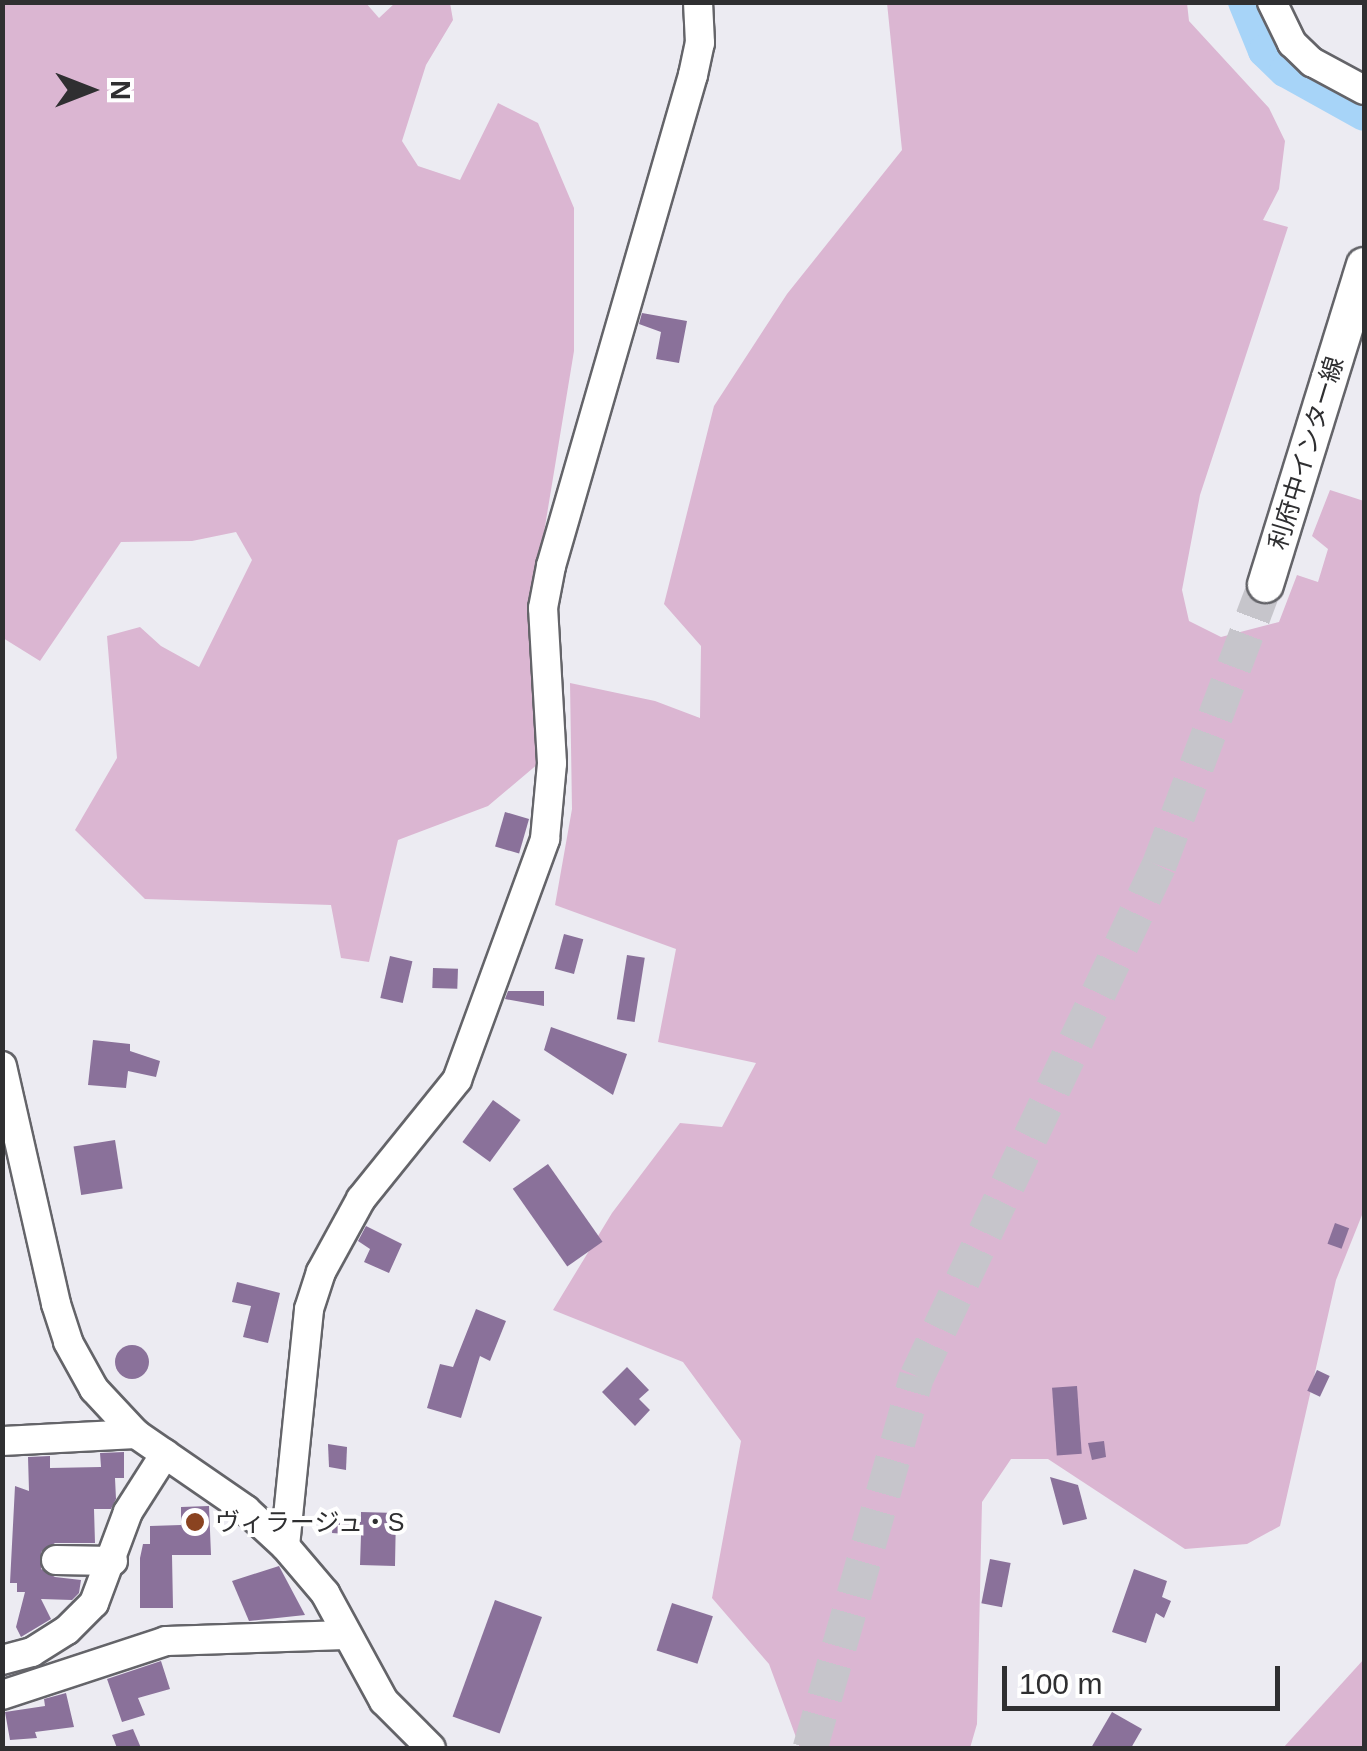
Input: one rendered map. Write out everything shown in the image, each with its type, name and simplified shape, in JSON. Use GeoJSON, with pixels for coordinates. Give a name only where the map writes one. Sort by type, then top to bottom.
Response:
{"type":"FeatureCollection","features":[{"type":"Feature","properties":{"kind":"main road","name":"利府中インター線"},"geometry":{"type":"LineString","coordinates":[[1265,584],[1364,265]]}},
{"type":"Feature","properties":{"kind":"street"},"geometry":{"type":"LineString","coordinates":[[285,1546],[310,1309],[321,1272],[361,1199],[457,1080],[545,839],[552,762],[544,642],[548,580],[693,76],[700,43],[698,2]]}},
{"type":"Feature","properties":{"kind":"street"},"geometry":{"type":"LineString","coordinates":[[1272,2],[1292,44],[1312,62],[1364,90]]}},
{"type":"Feature","properties":{"kind":"street"},"geometry":{"type":"LineString","coordinates":[[2,1066],[11,1134],[56,1304],[68,1342],[94,1389],[136,1434],[246,1510],[285,1546],[325,1593],[384,1701],[431,1748]]}},
{"type":"Feature","properties":{"kind":"street"},"geometry":{"type":"LineString","coordinates":[[2,1441],[136,1434]]}},
{"type":"Feature","properties":{"kind":"street"},"geometry":{"type":"LineString","coordinates":[[2,1660],[32,1652],[67,1630],[94,1603],[113,1561],[128,1512],[165,1454]]}},
{"type":"Feature","properties":{"kind":"street"},"geometry":{"type":"LineString","coordinates":[[56,1560],[113,1561]]}},
{"type":"Feature","properties":{"kind":"street"},"geometry":{"type":"LineString","coordinates":[[2,1695],[166,1642],[346,1635]]}},
{"type":"Feature","properties":{"kind":"shaded area"},"geometry":{"type":"Polygon","coordinates":[[[365,2],[379,18],[395,3],[450,3],[453,20],[426,65],[402,141],[418,166],[460,180],[498,103],[538,123],[574,208],[574,351],[531,611],[539,763],[488,806],[398,840],[369,962],[341,958],[331,905],[145,899],[75,830],[117,758],[107,636],[140,627],[161,646],[199,667],[252,560],[236,532],[192,541],[121,542],[40,661],[3,638],[2,3],[365,2]]]}},
{"type":"Feature","properties":{"kind":"shaded area"},"geometry":{"type":"Polygon","coordinates":[[[887,3],[1187,3],[1189,21],[1269,108],[1285,141],[1279,189],[1263,220],[1288,227],[1200,495],[1182,590],[1189,621],[1221,637],[1279,622],[1297,575],[1318,582],[1328,549],[1312,536],[1330,490],[1364,501],[1364,1210],[1336,1280],[1280,1526],[1247,1544],[1185,1549],[1048,1459],[1011,1459],[982,1502],[977,1724],[970,1748],[800,1748],[769,1664],[712,1598],[741,1441],[683,1362],[553,1310],[612,1213],[680,1123],[722,1127],[756,1063],[658,1042],[676,949],[555,905],[572,809],[570,683],[655,701],[700,718],[701,646],[664,604],[714,406],[787,294],[902,150],[887,3]]]}},
{"type":"Feature","properties":{"kind":"shaded area"},"geometry":{"type":"Polygon","coordinates":[[[1364,1659],[1364,1748],[1283,1748],[1364,1659]]]}},
{"type":"Feature","properties":{"kind":"building"},"geometry":{"type":"Polygon","coordinates":[[[642,313],[687,321],[679,363],[656,359],[661,332],[639,324],[642,313]]]}},
{"type":"Feature","properties":{"kind":"building"},"geometry":{"type":"Polygon","coordinates":[[[505,812],[529,819],[519,853],[495,847],[505,812]]]}},
{"type":"Feature","properties":{"kind":"building"},"geometry":{"type":"Polygon","coordinates":[[[564,934],[583,939],[574,974],[555,969],[564,934]]]}},
{"type":"Feature","properties":{"kind":"building"},"geometry":{"type":"Polygon","coordinates":[[[627,955],[645,958],[635,1022],[617,1019],[627,955]]]}},
{"type":"Feature","properties":{"kind":"building"},"geometry":{"type":"Polygon","coordinates":[[[390,956],[412,961],[403,1003],[380,998],[390,956]]]}},
{"type":"Feature","properties":{"kind":"building"},"geometry":{"type":"Polygon","coordinates":[[[433,968],[458,969],[457,989],[432,988],[433,968]]]}},
{"type":"Feature","properties":{"kind":"building"},"geometry":{"type":"Polygon","coordinates":[[[508,991],[544,991],[544,1006],[505,999],[508,991]]]}},
{"type":"Feature","properties":{"kind":"building"},"geometry":{"type":"Polygon","coordinates":[[[551,1027],[627,1054],[613,1095],[544,1050],[551,1027]]]}},
{"type":"Feature","properties":{"kind":"building"},"geometry":{"type":"Polygon","coordinates":[[[93,1040],[130,1044],[130,1051],[160,1061],[156,1077],[128,1071],[126,1088],[88,1085],[93,1040]]]}},
{"type":"Feature","properties":{"kind":"building"},"geometry":{"type":"Polygon","coordinates":[[[493,1100],[521,1120],[490,1162],[462,1142],[493,1100]]]}},
{"type":"Feature","properties":{"kind":"building"},"geometry":{"type":"Polygon","coordinates":[[[115,1140],[123,1188],[81,1195],[74,1147],[115,1140]]]}},
{"type":"Feature","properties":{"kind":"building"},"geometry":{"type":"Polygon","coordinates":[[[548,1164],[602,1242],[567,1266],[513,1189],[548,1164]]]}},
{"type":"Feature","properties":{"kind":"building"},"geometry":{"type":"Polygon","coordinates":[[[1335,1223],[1349,1228],[1342,1249],[1327,1244],[1335,1223]]]}},
{"type":"Feature","properties":{"kind":"building"},"geometry":{"type":"Polygon","coordinates":[[[366,1226],[402,1244],[389,1273],[364,1262],[370,1249],[358,1241],[366,1226]]]}},
{"type":"Feature","properties":{"kind":"building"},"geometry":{"type":"Polygon","coordinates":[[[237,1282],[280,1293],[268,1343],[243,1337],[251,1306],[232,1302],[237,1282]]]}},
{"type":"Feature","properties":{"kind":"building"},"geometry":{"type":"Polygon","coordinates":[[[476,1309],[506,1321],[490,1361],[480,1356],[461,1418],[427,1408],[440,1364],[453,1367],[476,1309]]]}},
{"type":"Feature","properties":{"kind":"building"},"geometry":{"type":"Polygon","coordinates":[[[132,1345],[144,1350],[149,1362],[144,1374],[132,1379],[120,1374],[115,1362],[120,1350],[132,1345]]]}},
{"type":"Feature","properties":{"kind":"building"},"geometry":{"type":"Polygon","coordinates":[[[627,1367],[649,1390],[639,1399],[650,1410],[635,1426],[602,1392],[627,1367]]]}},
{"type":"Feature","properties":{"kind":"building"},"geometry":{"type":"Polygon","coordinates":[[[1317,1370],[1330,1376],[1320,1397],[1307,1391],[1317,1370]]]}},
{"type":"Feature","properties":{"kind":"building"},"geometry":{"type":"Polygon","coordinates":[[[1077,1386],[1082,1454],[1057,1456],[1052,1388],[1077,1386]]]}},
{"type":"Feature","properties":{"kind":"building"},"geometry":{"type":"Polygon","coordinates":[[[1104,1441],[1106,1457],[1092,1460],[1088,1443],[1104,1441]]]}},
{"type":"Feature","properties":{"kind":"building"},"geometry":{"type":"Polygon","coordinates":[[[328,1444],[347,1447],[346,1470],[329,1467],[328,1444]]]}},
{"type":"Feature","properties":{"kind":"building"},"geometry":{"type":"Polygon","coordinates":[[[124,1452],[124,1478],[115,1478],[116,1499],[111,1509],[94,1509],[95,1543],[55,1543],[41,1552],[41,1569],[55,1577],[81,1580],[79,1593],[72,1600],[41,1599],[51,1619],[21,1637],[16,1627],[25,1592],[17,1592],[17,1583],[10,1583],[15,1486],[29,1491],[28,1457],[50,1456],[50,1468],[101,1467],[100,1453],[124,1452]]]}},
{"type":"Feature","properties":{"kind":"building"},"geometry":{"type":"Polygon","coordinates":[[[1050,1477],[1078,1485],[1087,1519],[1063,1525],[1050,1477]]]}},
{"type":"Feature","properties":{"kind":"building"},"geometry":{"type":"Polygon","coordinates":[[[209,1506],[211,1555],[172,1555],[173,1608],[140,1608],[140,1558],[143,1544],[150,1544],[150,1526],[181,1525],[181,1507],[209,1506]]]}},
{"type":"Feature","properties":{"kind":"building"},"geometry":{"type":"Polygon","coordinates":[[[361,1512],[396,1513],[395,1566],[360,1565],[361,1535],[332,1533],[333,1519],[361,1522],[361,1512]]]}},
{"type":"Feature","properties":{"kind":"building"},"geometry":{"type":"Polygon","coordinates":[[[990,1559],[1011,1563],[1002,1607],[981,1603],[990,1559]]]}},
{"type":"Feature","properties":{"kind":"building"},"geometry":{"type":"Polygon","coordinates":[[[279,1566],[305,1615],[249,1621],[232,1581],[279,1566]]]}},
{"type":"Feature","properties":{"kind":"building"},"geometry":{"type":"Polygon","coordinates":[[[1134,1569],[1167,1581],[1162,1597],[1171,1601],[1164,1618],[1156,1613],[1146,1643],[1112,1632],[1134,1569]]]}},
{"type":"Feature","properties":{"kind":"building"},"geometry":{"type":"Polygon","coordinates":[[[495,1600],[542,1617],[500,1734],[453,1717],[495,1600]]]}},
{"type":"Feature","properties":{"kind":"building"},"geometry":{"type":"Polygon","coordinates":[[[672,1603],[713,1616],[697,1664],[657,1651],[672,1603]]]}},
{"type":"Feature","properties":{"kind":"building"},"geometry":{"type":"Polygon","coordinates":[[[161,1661],[170,1689],[138,1698],[145,1715],[122,1722],[107,1679],[161,1661]]]}},
{"type":"Feature","properties":{"kind":"building"},"geometry":{"type":"Polygon","coordinates":[[[66,1693],[74,1727],[35,1732],[37,1738],[10,1740],[5,1712],[45,1706],[44,1699],[66,1693]]]}},
{"type":"Feature","properties":{"kind":"building"},"geometry":{"type":"Polygon","coordinates":[[[1112,1712],[1142,1729],[1131,1748],[1091,1748],[1112,1712]]]}},
{"type":"Feature","properties":{"kind":"building"},"geometry":{"type":"Polygon","coordinates":[[[133,1729],[141,1748],[117,1748],[112,1735],[133,1729]]]}},
{"type":"Feature","properties":{"kind":"waterway"},"geometry":{"type":"LineString","coordinates":[[1244,2],[1264,51],[1285,71],[1364,115]]}},
{"type":"Feature","properties":{"kind":"tunnel"},"geometry":{"type":"LineString","coordinates":[[810,1748],[917,1376],[1159,865],[1265,584]]}},
{"type":"Feature","properties":{"kind":"place","name":"ヴィラージュ・S"},"geometry":{"type":"Point","coordinates":[195,1522]}}]}
